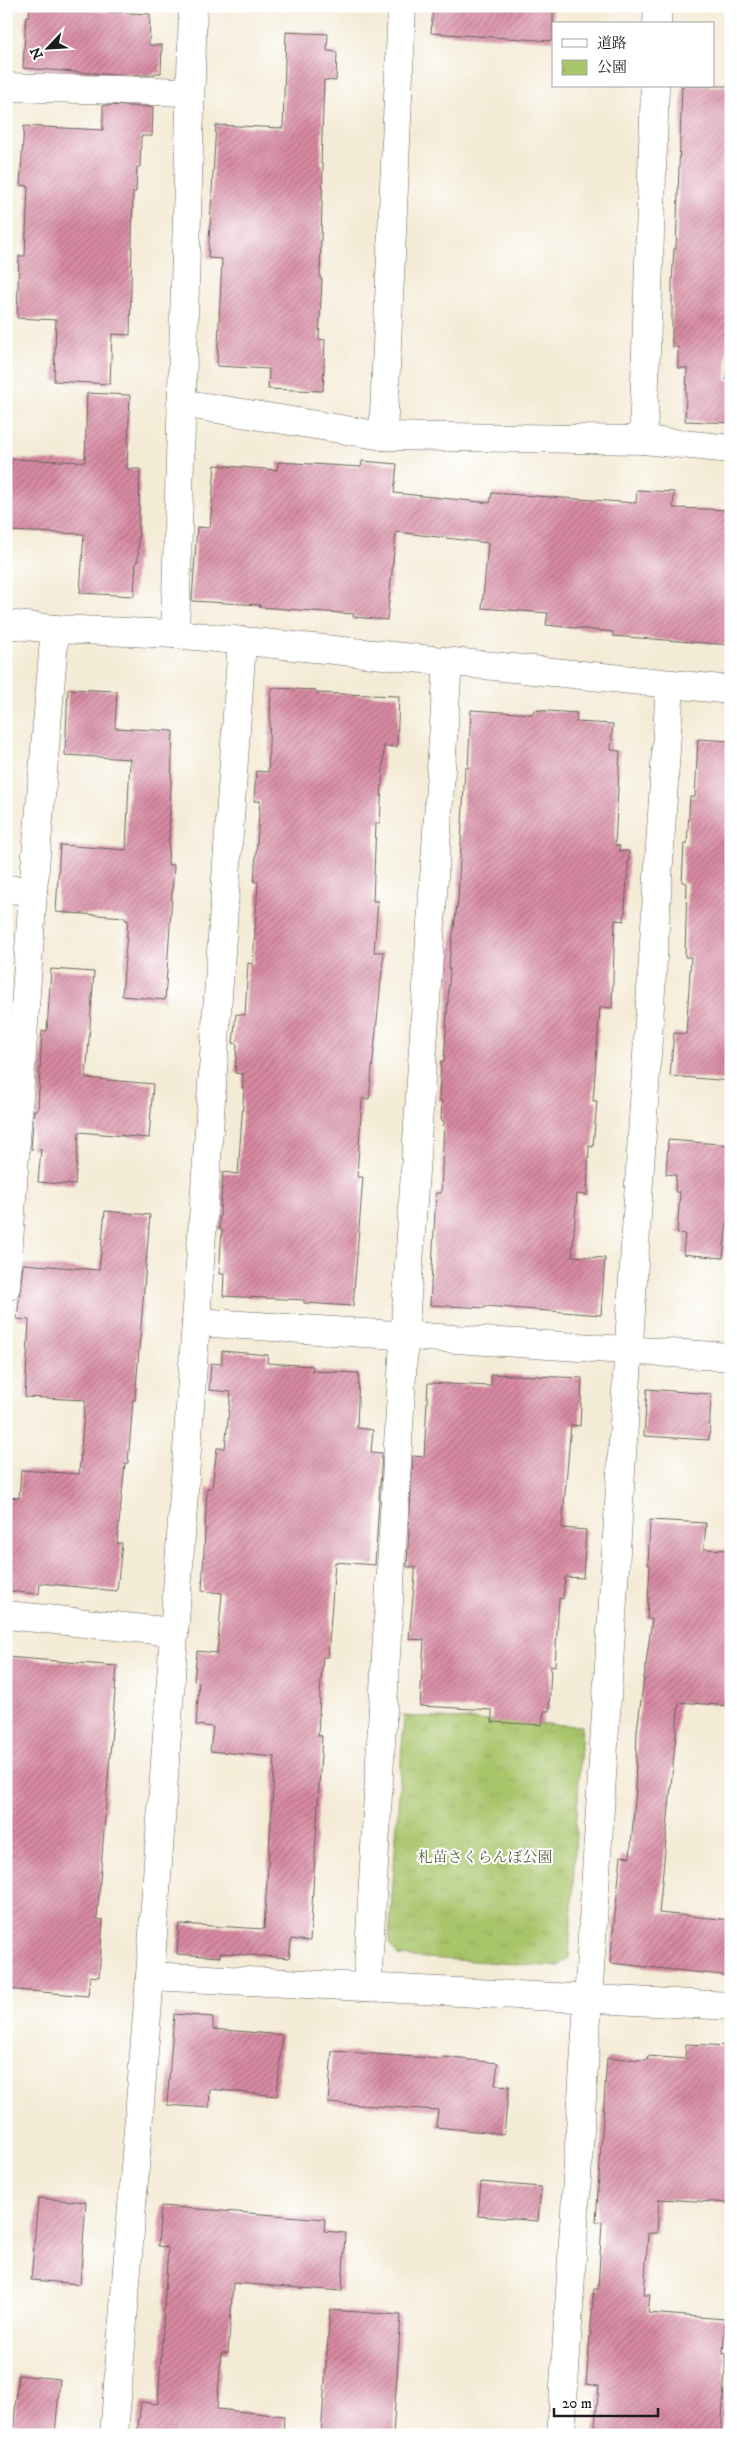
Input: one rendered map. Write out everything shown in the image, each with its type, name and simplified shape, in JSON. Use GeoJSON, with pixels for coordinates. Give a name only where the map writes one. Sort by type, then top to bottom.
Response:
{"type":"FeatureCollection","features":[{"type":"Feature","properties":{"kind":"street"},"geometry":{"type":"LineString","coordinates":[[175,634],[193,6]]}},
{"type":"Feature","properties":{"kind":"street"},"geometry":{"type":"LineString","coordinates":[[383,436],[402,6]]}},
{"type":"Feature","properties":{"kind":"street"},"geometry":{"type":"LineString","coordinates":[[657,22],[658,6]]}},
{"type":"Feature","properties":{"kind":"street"},"geometry":{"type":"LineString","coordinates":[[6,87],[190,92]]}},
{"type":"Feature","properties":{"kind":"street"},"geometry":{"type":"LineString","coordinates":[[644,440],[655,88]]}},
{"type":"Feature","properties":{"kind":"street"},"geometry":{"type":"LineString","coordinates":[[181,403],[383,436],[644,440],[731,449]]}},
{"type":"Feature","properties":{"kind":"street"},"geometry":{"type":"LineString","coordinates":[[6,624],[55,629],[175,634],[731,690]]}},
{"type":"Feature","properties":{"kind":"street"},"geometry":{"type":"LineString","coordinates":[[6,1287],[11,1133],[55,629]]}},
{"type":"Feature","properties":{"kind":"street"},"geometry":{"type":"LineString","coordinates":[[114,2435],[150,1976],[242,641]]}},
{"type":"Feature","properties":{"kind":"street"},"geometry":{"type":"LineString","coordinates":[[367,1988],[405,1336],[448,662]]}},
{"type":"Feature","properties":{"kind":"street"},"geometry":{"type":"LineString","coordinates":[[561,2435],[670,685]]}},
{"type":"Feature","properties":{"kind":"street"},"geometry":{"type":"LineString","coordinates":[[6,888],[33,891]]}},
{"type":"Feature","properties":{"kind":"street"},"geometry":{"type":"LineString","coordinates":[[196,1322],[731,1358]]}},
{"type":"Feature","properties":{"kind":"street"},"geometry":{"type":"LineString","coordinates":[[6,1615],[174,1632]]}},
{"type":"Feature","properties":{"kind":"street"},"geometry":{"type":"LineString","coordinates":[[150,1976],[731,2006]]}},
{"type":"Feature","properties":{"kind":"green space","name":"札苗さくらんぼ公園"},"geometry":{"type":"Polygon","coordinates":[[[404,1716],[582,1726],[569,1957],[559,1967],[398,1956],[389,1943],[404,1716]]]}},
{"type":"Feature","properties":{"kind":"building"},"geometry":{"type":"Polygon","coordinates":[[[30,6],[91,6],[91,11],[150,14],[149,45],[162,45],[161,73],[154,73],[154,75],[104,74],[23,68],[26,16],[29,16],[30,6]]]}},
{"type":"Feature","properties":{"kind":"building"},"geometry":{"type":"Polygon","coordinates":[[[433,6],[553,6],[552,41],[431,33],[433,6]]]}},
{"type":"Feature","properties":{"kind":"building"},"geometry":{"type":"Polygon","coordinates":[[[286,32],[328,34],[327,51],[337,52],[336,81],[324,80],[321,164],[323,164],[320,279],[322,279],[319,339],[325,340],[323,391],[268,389],[269,369],[217,366],[222,259],[208,258],[216,125],[283,128],[286,32]]]}},
{"type":"Feature","properties":{"kind":"building"},"geometry":{"type":"Polygon","coordinates":[[[731,86],[731,235],[726,380],[731,380],[731,423],[685,421],[687,368],[678,368],[678,347],[672,347],[672,283],[674,249],[676,249],[682,88],[731,86]]]}},
{"type":"Feature","properties":{"kind":"building"},"geometry":{"type":"Polygon","coordinates":[[[103,105],[153,107],[152,136],[141,136],[140,167],[137,167],[136,192],[133,192],[130,335],[112,334],[110,384],[54,381],[56,320],[17,318],[19,256],[25,256],[28,186],[20,185],[24,126],[103,130],[103,105]]]}},
{"type":"Feature","properties":{"kind":"building"},"geometry":{"type":"Polygon","coordinates":[[[87,393],[130,395],[127,469],[140,469],[138,561],[136,561],[134,596],[80,593],[84,534],[8,531],[11,459],[85,462],[87,393]]]}},
{"type":"Feature","properties":{"kind":"building"},"geometry":{"type":"Polygon","coordinates":[[[362,461],[397,464],[394,493],[490,503],[492,493],[636,503],[637,490],[674,492],[673,508],[731,510],[731,645],[613,636],[613,632],[546,625],[548,613],[482,608],[488,543],[396,532],[387,620],[353,617],[354,614],[192,601],[197,527],[210,528],[215,465],[277,470],[278,462],[361,467],[362,461]]]}},
{"type":"Feature","properties":{"kind":"building"},"geometry":{"type":"Polygon","coordinates":[[[271,688],[316,690],[316,693],[399,696],[397,747],[384,746],[380,823],[376,823],[373,901],[378,901],[374,952],[384,952],[369,1099],[362,1099],[357,1177],[363,1177],[353,1306],[304,1303],[304,1300],[223,1296],[224,1274],[219,1274],[222,1229],[219,1229],[223,1172],[238,1174],[244,1088],[242,1088],[243,1074],[235,1073],[237,1044],[233,1043],[236,1014],[245,1015],[248,963],[253,964],[258,882],[254,882],[260,801],[254,801],[256,771],[268,772],[271,688]]]}},
{"type":"Feature","properties":{"kind":"building"},"geometry":{"type":"Polygon","coordinates":[[[68,689],[117,691],[115,728],[173,731],[168,865],[174,865],[165,1000],[122,996],[128,920],[125,920],[125,917],[56,912],[60,845],[126,850],[130,759],[65,755],[68,689]]]}},
{"type":"Feature","properties":{"kind":"building"},"geometry":{"type":"Polygon","coordinates":[[[471,710],[533,714],[534,710],[577,713],[576,722],[613,724],[611,750],[620,751],[615,845],[620,846],[619,851],[629,851],[624,921],[615,920],[612,1008],[600,1007],[593,1101],[597,1101],[593,1147],[589,1146],[587,1195],[577,1194],[572,1256],[605,1258],[601,1315],[485,1306],[485,1308],[430,1305],[436,1193],[441,1193],[444,1121],[441,1120],[442,1101],[439,1101],[441,1061],[444,1061],[450,969],[448,969],[458,899],[465,768],[468,768],[471,710]]]}},
{"type":"Feature","properties":{"kind":"building"},"geometry":{"type":"Polygon","coordinates":[[[698,739],[731,741],[731,1081],[670,1076],[674,1033],[686,1034],[691,957],[685,957],[687,883],[682,882],[684,844],[687,844],[690,797],[695,797],[698,739]]]}},
{"type":"Feature","properties":{"kind":"building"},"geometry":{"type":"Polygon","coordinates":[[[51,969],[94,972],[86,1078],[153,1084],[149,1138],[79,1132],[75,1185],[38,1182],[41,1150],[31,1149],[34,1110],[38,1110],[42,1031],[47,1031],[51,969]]]}},
{"type":"Feature","properties":{"kind":"building"},"geometry":{"type":"Polygon","coordinates":[[[668,1140],[731,1145],[730,1196],[723,1258],[683,1254],[685,1234],[677,1233],[680,1192],[675,1192],[676,1175],[666,1174],[668,1140]]]}},
{"type":"Feature","properties":{"kind":"building"},"geometry":{"type":"Polygon","coordinates":[[[105,1211],[150,1215],[135,1400],[133,1400],[128,1463],[125,1463],[117,1543],[122,1543],[117,1591],[40,1583],[39,1594],[6,1591],[6,1517],[9,1497],[19,1498],[21,1470],[79,1474],[85,1400],[25,1397],[29,1320],[17,1319],[23,1264],[99,1270],[105,1211]]]}},
{"type":"Feature","properties":{"kind":"building"},"geometry":{"type":"Polygon","coordinates":[[[222,1351],[268,1355],[267,1363],[313,1366],[312,1371],[359,1373],[357,1428],[373,1430],[371,1452],[382,1453],[375,1565],[335,1562],[328,1657],[323,1657],[320,1695],[318,1736],[322,1736],[310,1941],[291,1939],[289,1958],[220,1953],[220,1957],[177,1954],[179,1924],[264,1929],[275,1757],[210,1751],[213,1727],[196,1725],[199,1682],[194,1681],[197,1651],[217,1653],[222,1593],[202,1591],[207,1488],[212,1488],[217,1448],[225,1448],[231,1392],[209,1390],[211,1363],[222,1364],[222,1351]]]}},
{"type":"Feature","properties":{"kind":"building"},"geometry":{"type":"Polygon","coordinates":[[[491,1374],[582,1378],[580,1426],[571,1425],[562,1528],[586,1530],[583,1578],[565,1577],[563,1599],[559,1598],[555,1666],[551,1665],[549,1711],[544,1711],[542,1725],[492,1722],[492,1710],[420,1706],[424,1640],[409,1639],[415,1575],[415,1567],[407,1567],[413,1456],[424,1457],[428,1383],[491,1386],[491,1374]]]}},
{"type":"Feature","properties":{"kind":"building"},"geometry":{"type":"Polygon","coordinates":[[[647,1389],[711,1394],[709,1440],[644,1436],[647,1389]]]}},
{"type":"Feature","properties":{"kind":"building"},"geometry":{"type":"Polygon","coordinates":[[[650,1520],[706,1523],[704,1549],[731,1550],[731,1706],[679,1702],[659,1913],[731,1920],[731,1976],[610,1963],[621,1856],[630,1857],[636,1789],[637,1730],[652,1619],[647,1619],[650,1520]]]}},
{"type":"Feature","properties":{"kind":"building"},"geometry":{"type":"Polygon","coordinates":[[[6,1657],[117,1666],[97,1919],[103,1920],[99,1977],[90,1976],[88,1996],[6,1989],[6,1657]]]}},
{"type":"Feature","properties":{"kind":"building"},"geometry":{"type":"Polygon","coordinates":[[[174,2014],[213,2017],[213,2029],[282,2035],[277,2096],[210,2089],[209,2108],[167,2105],[174,2014]]]}},
{"type":"Feature","properties":{"kind":"building"},"geometry":{"type":"Polygon","coordinates":[[[686,2044],[731,2046],[731,2203],[659,2199],[657,2233],[648,2233],[644,2295],[650,2295],[648,2313],[725,2319],[723,2354],[726,2354],[721,2435],[594,2435],[599,2386],[586,2384],[594,2289],[598,2289],[602,2222],[596,2221],[607,2058],[647,2060],[648,2056],[685,2059],[686,2044]]]}},
{"type":"Feature","properties":{"kind":"building"},"geometry":{"type":"Polygon","coordinates":[[[332,2051],[443,2059],[443,2057],[498,2063],[495,2085],[509,2086],[504,2134],[436,2127],[438,2110],[328,2103],[332,2051]]]}},
{"type":"Feature","properties":{"kind":"building"},"geometry":{"type":"Polygon","coordinates":[[[481,2182],[541,2187],[538,2221],[478,2216],[481,2182]]]}},
{"type":"Feature","properties":{"kind":"building"},"geometry":{"type":"Polygon","coordinates":[[[38,2198],[86,2202],[80,2284],[31,2280],[38,2198]]]}},
{"type":"Feature","properties":{"kind":"building"},"geometry":{"type":"Polygon","coordinates":[[[161,2206],[325,2219],[324,2231],[345,2233],[342,2291],[233,2283],[228,2353],[221,2353],[217,2409],[284,2416],[283,2435],[137,2435],[141,2402],[158,2404],[168,2247],[158,2246],[161,2206]]]}},
{"type":"Feature","properties":{"kind":"building"},"geometry":{"type":"Polygon","coordinates":[[[330,2310],[401,2315],[393,2435],[321,2435],[330,2310]]]}},
{"type":"Feature","properties":{"kind":"building"},"geometry":{"type":"Polygon","coordinates":[[[18,2375],[60,2379],[55,2435],[13,2435],[18,2375]]]}}]}
